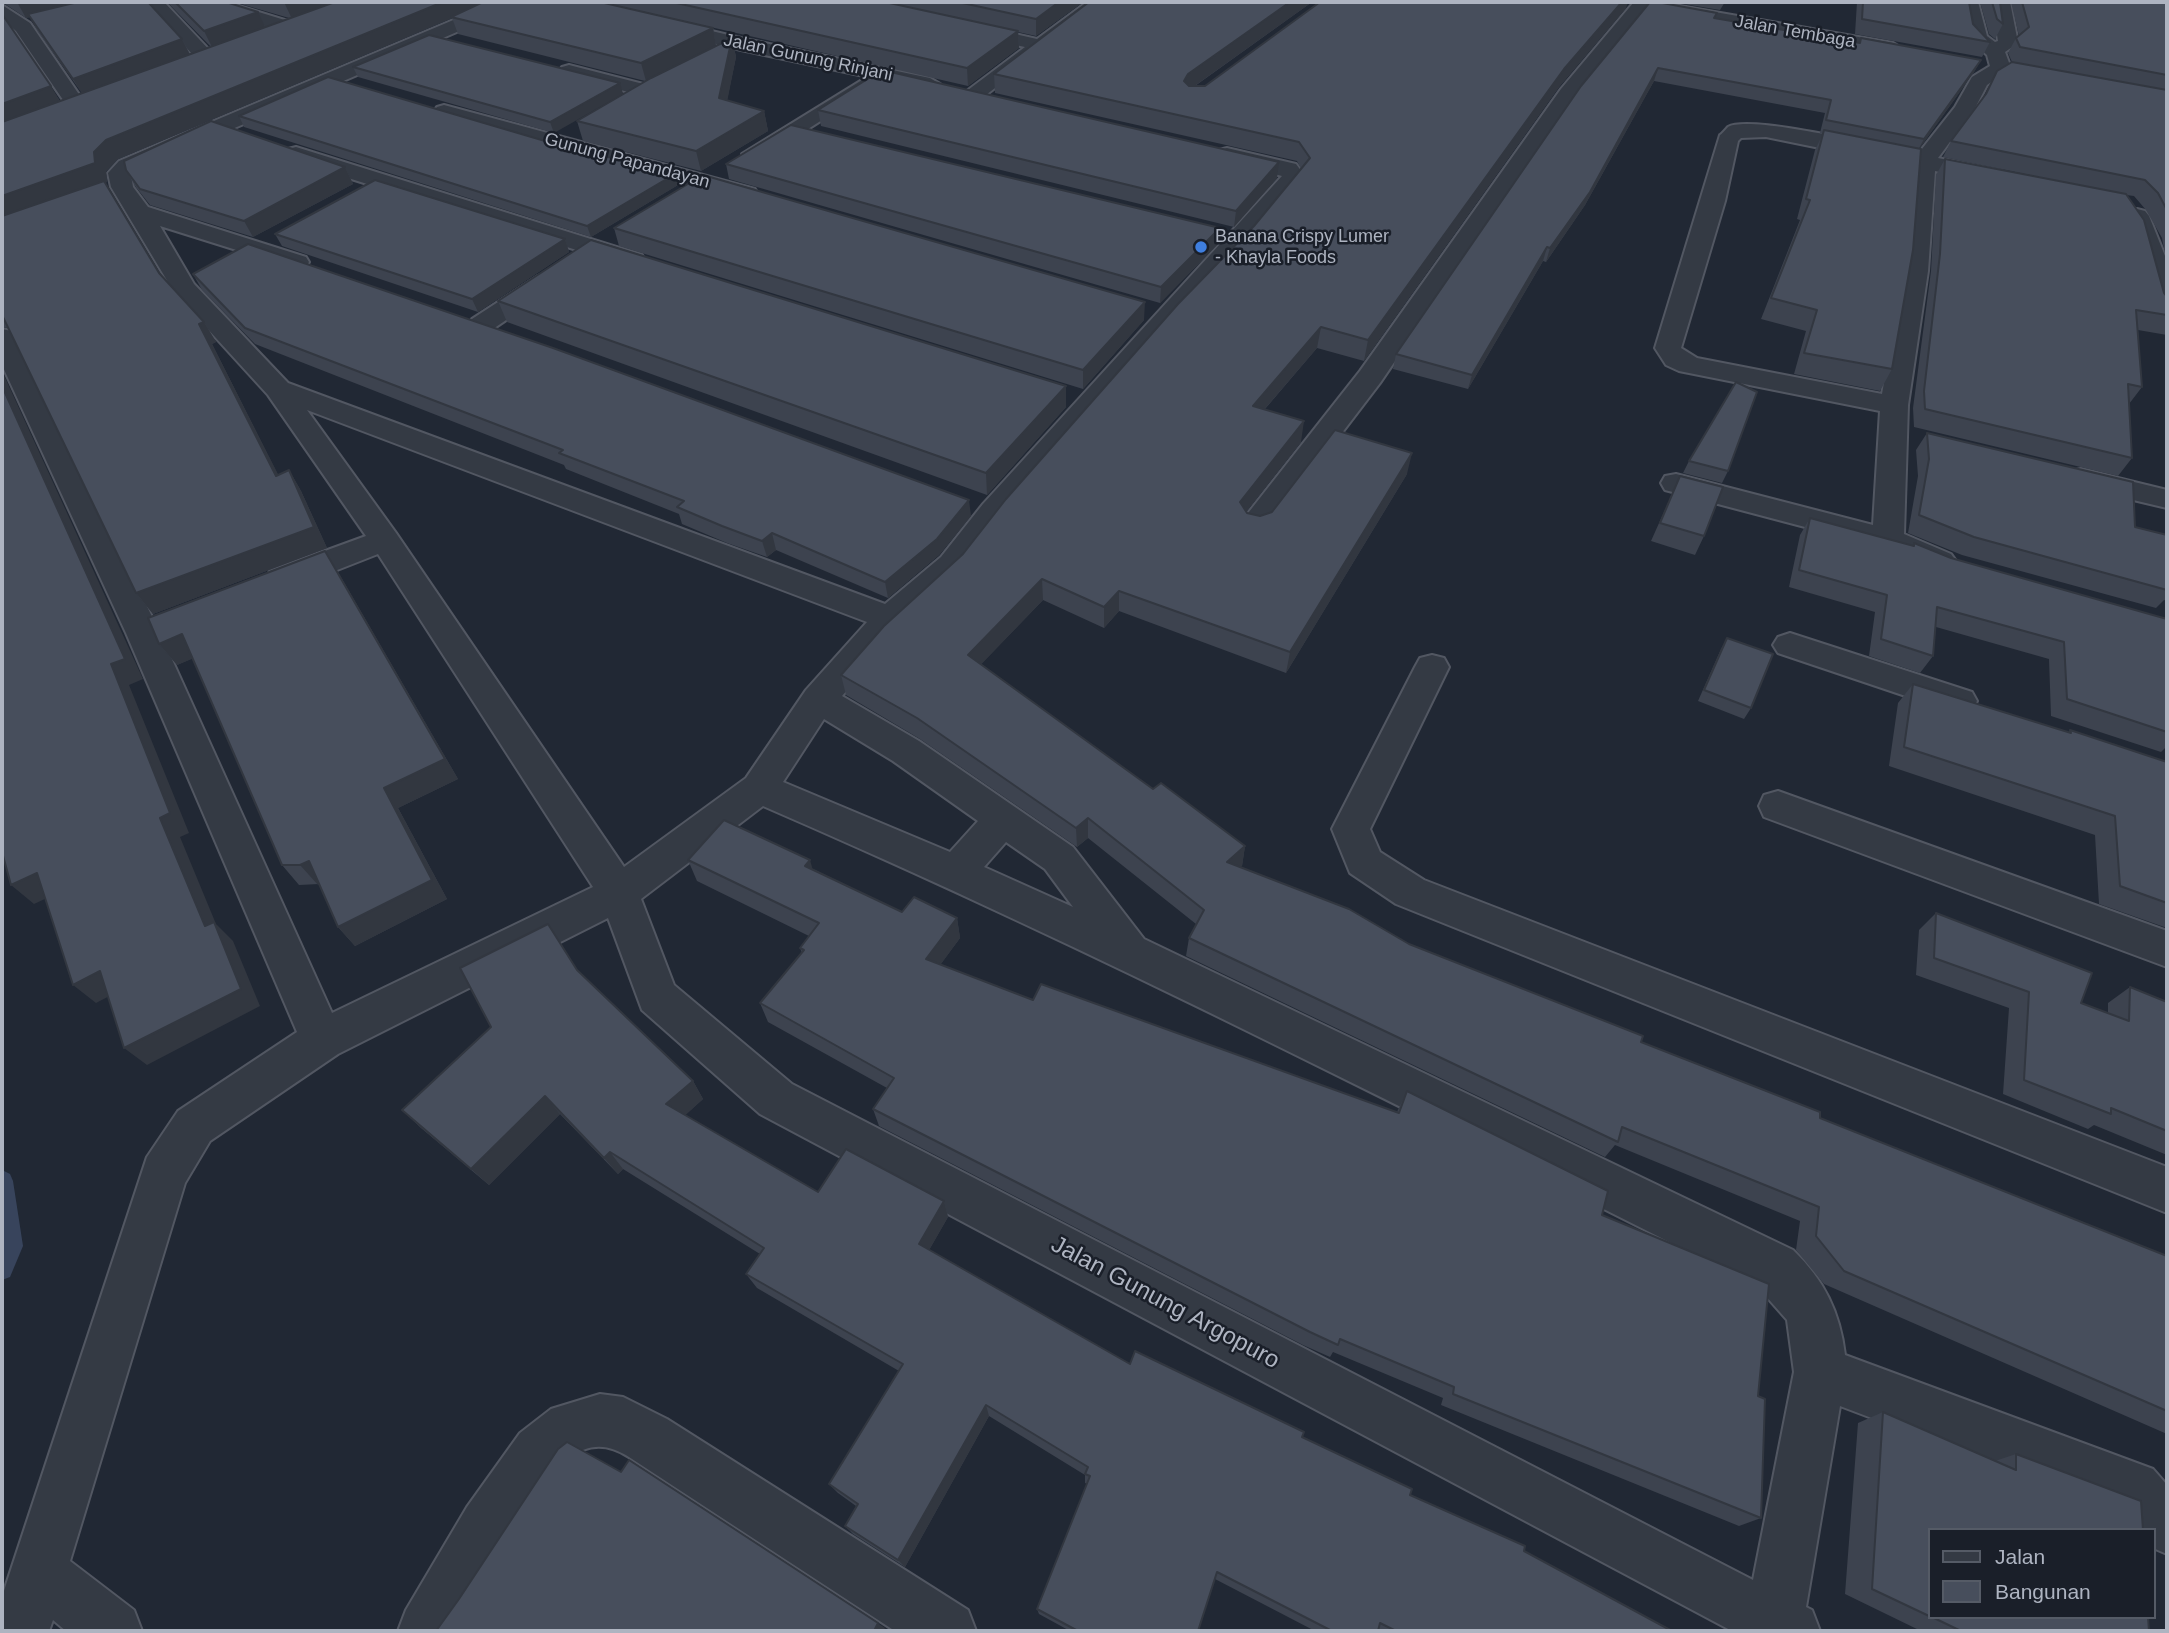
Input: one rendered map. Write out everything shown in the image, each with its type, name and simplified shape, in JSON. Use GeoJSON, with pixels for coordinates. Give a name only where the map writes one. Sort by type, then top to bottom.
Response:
{"type":"FeatureCollection","features":[{"type":"Feature","properties":{"kind":"street"},"geometry":{"type":"LineString","coordinates":[[154,2],[176,22],[209,61]]}},
{"type":"Feature","properties":{"kind":"street"},"geometry":{"type":"LineString","coordinates":[[323,271],[140,212],[110,191],[120,170],[511,2]]}},
{"type":"Feature","properties":{"kind":"street","name":"Jalan Gunung Rinjani"},"geometry":{"type":"LineString","coordinates":[[568,2],[741,44],[997,99]]}},
{"type":"Feature","properties":{"kind":"street"},"geometry":{"type":"LineString","coordinates":[[975,94],[1098,2]]}},
{"type":"Feature","properties":{"kind":"street"},"geometry":{"type":"LineString","coordinates":[[1969,2],[1978,38],[1998,61]]}},
{"type":"Feature","properties":{"kind":"street"},"geometry":{"type":"LineString","coordinates":[[1888,539],[1916,271],[1924,162],[1965,108],[1979,81],[1998,61],[2008,43],[2001,2]]}},
{"type":"Feature","properties":{"kind":"street"},"geometry":{"type":"LineString","coordinates":[[176,22],[219,3],[294,29]]}},
{"type":"Feature","properties":{"kind":"street"},"geometry":{"type":"LineString","coordinates":[[1256,524],[1370,377],[1568,93],[1636,3]]}},
{"type":"Feature","properties":{"kind":"street","name":"Jalan Tembaga"},"geometry":{"type":"LineString","coordinates":[[1636,3],[1908,52]]}},
{"type":"Feature","properties":{"kind":"street"},"geometry":{"type":"LineString","coordinates":[[2,10],[23,27],[86,106],[54,118]]}},
{"type":"Feature","properties":{"kind":"street"},"geometry":{"type":"LineString","coordinates":[[23,27],[48,20]]}},
{"type":"Feature","properties":{"kind":"street"},"geometry":{"type":"LineString","coordinates":[[258,43],[318,20]]}},
{"type":"Feature","properties":{"kind":"street"},"geometry":{"type":"LineString","coordinates":[[949,25],[1040,45]]}},
{"type":"Feature","properties":{"kind":"street"},"geometry":{"type":"LineString","coordinates":[[431,36],[470,46]]}},
{"type":"Feature","properties":{"kind":"street"},"geometry":{"type":"LineString","coordinates":[[718,56],[741,44]]}},
{"type":"Feature","properties":{"kind":"street"},"geometry":{"type":"LineString","coordinates":[[183,71],[234,52]]}},
{"type":"Feature","properties":{"kind":"street"},"geometry":{"type":"LineString","coordinates":[[546,65],[648,91]]}},
{"type":"Feature","properties":{"kind":"street"},"geometry":{"type":"LineString","coordinates":[[684,195],[882,74]]}},
{"type":"Feature","properties":{"kind":"street"},"geometry":{"type":"LineString","coordinates":[[329,78],[368,89]]}},
{"type":"Feature","properties":{"kind":"street"},"geometry":{"type":"LineString","coordinates":[[625,104],[671,79]]}},
{"type":"Feature","properties":{"kind":"street","name":"Gunung Papandayan"},"geometry":{"type":"LineString","coordinates":[[419,104],[772,201]]}},
{"type":"Feature","properties":{"kind":"street"},"geometry":{"type":"LineString","coordinates":[[218,127],[255,139]]}},
{"type":"Feature","properties":{"kind":"street"},"geometry":{"type":"LineString","coordinates":[[794,128],[820,135]]}},
{"type":"Feature","properties":{"kind":"street"},"geometry":{"type":"LineString","coordinates":[[557,144],[580,131]]}},
{"type":"Feature","properties":{"kind":"street"},"geometry":{"type":"LineString","coordinates":[[1901,426],[1689,365],[1676,359],[1668,348],[1713,201],[1728,140],[1735,132],[1766,131],[2014,180]]}},
{"type":"Feature","properties":{"kind":"street"},"geometry":{"type":"LineString","coordinates":[[280,148],[378,182],[606,241],[660,268]]}},
{"type":"Feature","properties":{"kind":"street"},"geometry":{"type":"LineString","coordinates":[[20,1631],[164,1173],[194,1126],[322,1040],[619,893],[758,788],[819,699],[890,618],[952,565],[981,507],[1153,313],[1228,235],[1294,176],[1292,173],[1208,150]]}},
{"type":"Feature","properties":{"kind":"street"},"geometry":{"type":"LineString","coordinates":[[354,195],[378,182]]}},
{"type":"Feature","properties":{"kind":"street"},"geometry":{"type":"LineString","coordinates":[[2117,201],[2134,210],[2159,271],[2167,310]]}},
{"type":"Feature","properties":{"kind":"street"},"geometry":{"type":"LineString","coordinates":[[140,212],[183,287],[230,341],[278,389],[890,618]]}},
{"type":"Feature","properties":{"kind":"street"},"geometry":{"type":"LineString","coordinates":[[232,261],[281,234]]}},
{"type":"Feature","properties":{"kind":"street"},"geometry":{"type":"LineString","coordinates":[[481,325],[606,241]]}},
{"type":"Feature","properties":{"kind":"street"},"geometry":{"type":"LineString","coordinates":[[183,287],[207,274]]}},
{"type":"Feature","properties":{"kind":"street"},"geometry":{"type":"LineString","coordinates":[[455,316],[507,334]]}},
{"type":"Feature","properties":{"kind":"street"},"geometry":{"type":"LineString","coordinates":[[2,337],[143,633],[322,1040]]}},
{"type":"Feature","properties":{"kind":"street","name":"Jalan Gunung Argopuro"},"geometry":{"type":"LineString","coordinates":[[278,389],[384,540],[619,893],[657,997],[776,1099],[1782,1627]]}},
{"type":"Feature","properties":{"kind":"street"},"geometry":{"type":"LineString","coordinates":[[2049,471],[2167,499]]}},
{"type":"Feature","properties":{"kind":"street"},"geometry":{"type":"LineString","coordinates":[[1676,483],[1888,539],[1962,568]]}},
{"type":"Feature","properties":{"kind":"street"},"geometry":{"type":"LineString","coordinates":[[259,588],[384,540]]}},
{"type":"Feature","properties":{"kind":"street"},"geometry":{"type":"LineString","coordinates":[[143,633],[175,620]]}},
{"type":"Feature","properties":{"kind":"street"},"geometry":{"type":"LineString","coordinates":[[1790,645],[1985,710]]}},
{"type":"Feature","properties":{"kind":"street"},"geometry":{"type":"LineString","coordinates":[[1432,667],[1351,829],[1364,862],[1410,892],[2167,1190]]}},
{"type":"Feature","properties":{"kind":"street"},"geometry":{"type":"LineString","coordinates":[[819,699],[906,751],[1059,858],[1130,952]]}},
{"type":"Feature","properties":{"kind":"street"},"geometry":{"type":"LineString","coordinates":[[758,788],[956,872],[1130,952],[1775,1268],[1800,1290],[1813,1317],[1818,1339],[1820,1372],[1782,1627]]}},
{"type":"Feature","properties":{"kind":"street"},"geometry":{"type":"LineString","coordinates":[[1779,806],[2167,948]]}},
{"type":"Feature","properties":{"kind":"street"},"geometry":{"type":"LineString","coordinates":[[956,872],[1003,819]]}},
{"type":"Feature","properties":{"kind":"street"},"geometry":{"type":"LineString","coordinates":[[1820,1372],[2133,1489],[2167,1526]]}},
{"type":"Feature","properties":{"kind":"street"},"geometry":{"type":"LineString","coordinates":[[427,1631],[509,1492],[536,1456],[561,1433],[597,1421],[615,1421],[648,1438],[947,1631]]}},
{"type":"Feature","properties":{"kind":"street"},"geometry":{"type":"LineString","coordinates":[[40,1574],[113,1631]]}},
{"type":"Feature","properties":{"kind":"building"},"geometry":{"type":"Polygon","coordinates":[[[78,2],[148,2],[182,39],[73,79],[28,14],[78,2]]]}},
{"type":"Feature","properties":{"kind":"building"},"geometry":{"type":"Polygon","coordinates":[[[175,2],[226,2],[258,12],[204,31],[175,2]]]}},
{"type":"Feature","properties":{"kind":"building"},"geometry":{"type":"Polygon","coordinates":[[[335,2],[443,2],[106,140],[94,152],[95,163],[2,196],[2,122],[335,2]]]}},
{"type":"Feature","properties":{"kind":"building"},"geometry":{"type":"Polygon","coordinates":[[[483,2],[600,2],[713,28],[641,63],[451,17],[483,2]]]}},
{"type":"Feature","properties":{"kind":"building"},"geometry":{"type":"Polygon","coordinates":[[[672,2],[885,2],[1018,31],[967,68],[672,2]]]}},
{"type":"Feature","properties":{"kind":"building"},"geometry":{"type":"Polygon","coordinates":[[[958,2],[1059,2],[1036,19],[958,2]]]}},
{"type":"Feature","properties":{"kind":"building"},"geometry":{"type":"Polygon","coordinates":[[[1089,2],[1290,2],[1188,74],[1184,81],[1189,86],[1205,86],[1320,2],[1622,2],[1564,69],[1368,340],[1321,327],[1253,406],[1304,421],[1240,502],[1247,513],[1260,516],[1272,512],[1335,430],[1412,453],[1290,652],[1119,591],[1104,607],[1042,579],[968,655],[1153,789],[1161,783],[1245,846],[1227,862],[1349,909],[1409,944],[1643,1036],[1641,1042],[1820,1112],[1820,1118],[2167,1256],[2167,1411],[1844,1271],[1816,1236],[1819,1207],[1622,1127],[1618,1142],[1189,938],[1204,910],[1088,818],[1076,828],[917,718],[841,675],[884,626],[963,554],[1006,499],[1178,304],[1254,226],[1310,158],[1299,142],[994,74],[1089,2]]]}},
{"type":"Feature","properties":{"kind":"building"},"geometry":{"type":"Polygon","coordinates":[[[1650,2],[1717,13],[1714,18],[1860,43],[1861,38],[1981,60],[1924,139],[1826,120],[1831,100],[1658,68],[1590,192],[1550,248],[1547,247],[1472,375],[1396,354],[1581,86],[1650,2]]]}},
{"type":"Feature","properties":{"kind":"building"},"geometry":{"type":"Polygon","coordinates":[[[1863,2],[1969,2],[1973,24],[1990,42],[1862,19],[1863,2]]]}},
{"type":"Feature","properties":{"kind":"building"},"geometry":{"type":"Polygon","coordinates":[[[1992,2],[2000,2],[2003,24],[1997,19],[1992,2]]]}},
{"type":"Feature","properties":{"kind":"building"},"geometry":{"type":"Polygon","coordinates":[[[2022,2],[2167,2],[2167,75],[2020,47],[2016,38],[2029,27],[2022,2]]]}},
{"type":"Feature","properties":{"kind":"building"},"geometry":{"type":"Polygon","coordinates":[[[2,14],[51,86],[2,104],[2,14]]]}},
{"type":"Feature","properties":{"kind":"building"},"geometry":{"type":"Polygon","coordinates":[[[429,35],[620,83],[550,122],[353,67],[429,35]]]}},
{"type":"Feature","properties":{"kind":"building"},"geometry":{"type":"Polygon","coordinates":[[[732,38],[719,98],[764,111],[696,151],[577,121],[651,78],[732,38]]]}},
{"type":"Feature","properties":{"kind":"building"},"geometry":{"type":"Polygon","coordinates":[[[2012,62],[2167,90],[2167,210],[2158,193],[2145,180],[1951,141],[1986,94],[1997,71],[2012,62]]]}},
{"type":"Feature","properties":{"kind":"building"},"geometry":{"type":"Polygon","coordinates":[[[882,70],[1279,162],[1236,211],[818,110],[882,70]]]}},
{"type":"Feature","properties":{"kind":"building"},"geometry":{"type":"Polygon","coordinates":[[[328,77],[545,141],[675,174],[587,226],[239,116],[328,77]]]}},
{"type":"Feature","properties":{"kind":"building"},"geometry":{"type":"Polygon","coordinates":[[[211,121],[345,167],[244,221],[140,189],[126,170],[124,161],[211,121]]]}},
{"type":"Feature","properties":{"kind":"building"},"geometry":{"type":"Polygon","coordinates":[[[791,125],[1220,228],[1161,287],[726,164],[791,125]]]}},
{"type":"Feature","properties":{"kind":"building"},"geometry":{"type":"Polygon","coordinates":[[[1824,130],[1921,149],[1913,250],[1892,369],[1804,353],[1817,310],[1771,298],[1810,200],[1806,199],[1824,130]]]}},
{"type":"Feature","properties":{"kind":"building"},"geometry":{"type":"Polygon","coordinates":[[[1945,159],[2126,194],[2144,220],[2167,297],[2167,315],[2136,310],[2142,387],[2128,384],[2132,458],[1925,409],[1924,391],[1940,254],[1945,159]]]}},
{"type":"Feature","properties":{"kind":"building"},"geometry":{"type":"Polygon","coordinates":[[[703,175],[1145,302],[1083,370],[614,228],[703,175]]]}},
{"type":"Feature","properties":{"kind":"building"},"geometry":{"type":"Polygon","coordinates":[[[375,180],[565,239],[472,299],[275,234],[375,180]]]}},
{"type":"Feature","properties":{"kind":"building"},"geometry":{"type":"Polygon","coordinates":[[[104,181],[159,273],[204,322],[199,324],[276,476],[289,470],[314,527],[136,593],[2,315],[2,216],[104,181]]]}},
{"type":"Feature","properties":{"kind":"building"},"geometry":{"type":"Polygon","coordinates":[[[591,240],[1066,386],[986,473],[498,301],[591,240]]]}},
{"type":"Feature","properties":{"kind":"building"},"geometry":{"type":"Polygon","coordinates":[[[248,244],[553,348],[969,500],[937,539],[885,582],[772,533],[762,541],[677,507],[684,501],[559,453],[563,450],[245,328],[193,274],[248,244]]]}},
{"type":"Feature","properties":{"kind":"building"},"geometry":{"type":"Polygon","coordinates":[[[1736,382],[1757,392],[1728,471],[1689,461],[1736,382]]]}},
{"type":"Feature","properties":{"kind":"building"},"geometry":{"type":"Polygon","coordinates":[[[2,386],[125,659],[111,664],[170,813],[160,818],[205,926],[214,922],[241,989],[124,1048],[100,971],[73,985],[37,873],[11,885],[2,852],[2,386]]]}},
{"type":"Feature","properties":{"kind":"building"},"geometry":{"type":"Polygon","coordinates":[[[1927,433],[2133,482],[2135,527],[2167,535],[2167,590],[1974,537],[1919,515],[1929,459],[1927,433]]]}},
{"type":"Feature","properties":{"kind":"building"},"geometry":{"type":"Polygon","coordinates":[[[1680,476],[1723,487],[1704,536],[1660,523],[1680,476]]]}},
{"type":"Feature","properties":{"kind":"building"},"geometry":{"type":"Polygon","coordinates":[[[1810,518],[1914,546],[1914,543],[1951,558],[2167,619],[2167,732],[2067,699],[2064,642],[1937,607],[1933,656],[1881,639],[1887,595],[1799,570],[1810,518]]]}},
{"type":"Feature","properties":{"kind":"building"},"geometry":{"type":"Polygon","coordinates":[[[325,551],[445,759],[384,788],[432,880],[338,927],[309,861],[300,865],[282,865],[182,634],[159,644],[148,618],[325,551]]]}},
{"type":"Feature","properties":{"kind":"building"},"geometry":{"type":"Polygon","coordinates":[[[1727,638],[1773,654],[1751,708],[1704,690],[1727,638]]]}},
{"type":"Feature","properties":{"kind":"building"},"geometry":{"type":"Polygon","coordinates":[[[1913,684],[2071,733],[2070,730],[2167,762],[2167,903],[2120,886],[2115,816],[1904,747],[1913,684]]]}},
{"type":"Feature","properties":{"kind":"building"},"geometry":{"type":"Polygon","coordinates":[[[724,820],[810,860],[805,866],[902,912],[914,897],[957,918],[926,959],[1033,1000],[1041,984],[1399,1113],[1407,1091],[1608,1191],[1602,1215],[1769,1284],[1758,1396],[1765,1399],[1761,1518],[1453,1394],[1454,1387],[1340,1339],[1338,1345],[873,1109],[894,1078],[760,1003],[804,950],[800,948],[819,923],[688,860],[724,820]]]}},
{"type":"Feature","properties":{"kind":"building"},"geometry":{"type":"Polygon","coordinates":[[[1936,913],[2092,973],[2081,1003],[2129,1021],[2130,987],[2167,1002],[2167,1131],[2111,1108],[2111,1114],[2024,1080],[2029,992],[1934,958],[1936,913]]]}},
{"type":"Feature","properties":{"kind":"building"},"geometry":{"type":"Polygon","coordinates":[[[548,924],[577,970],[693,1081],[666,1104],[818,1192],[846,1149],[944,1201],[919,1244],[1130,1364],[1135,1351],[1304,1432],[1302,1437],[1412,1489],[1410,1495],[1525,1546],[1524,1551],[1672,1631],[1396,1631],[1380,1623],[1378,1631],[1332,1631],[1217,1572],[1198,1631],[1078,1631],[1037,1609],[1090,1476],[1085,1474],[1088,1467],[986,1405],[898,1560],[845,1526],[858,1504],[829,1484],[903,1364],[746,1274],[764,1248],[610,1152],[604,1158],[545,1096],[471,1169],[402,1110],[491,1027],[460,968],[548,924]]]}},
{"type":"Feature","properties":{"kind":"building"},"geometry":{"type":"Polygon","coordinates":[[[1883,1412],[2016,1470],[2016,1454],[2141,1501],[2143,1528],[1927,1528],[1927,1615],[1872,1589],[1883,1412]]]}},
{"type":"Feature","properties":{"kind":"building"},"geometry":{"type":"Polygon","coordinates":[[[567,1442],[621,1472],[629,1460],[878,1623],[874,1631],[436,1631],[558,1449],[567,1442]]]}},
{"type":"Feature","properties":{"kind":"building"},"geometry":{"type":"Polygon","coordinates":[[[1936,1619],[2148,1619],[2149,1631],[1961,1631],[1936,1619]]]}},
{"type":"Feature","properties":{"kind":"waterway"},"geometry":{"type":"LineString","coordinates":[[2,1181],[12,1246],[2,1269]]}},
{"type":"Feature","properties":{"kind":"place","name":"Banana Crispy Lumer - Khayla Foods"},"geometry":{"type":"Point","coordinates":[1201,247]}}]}
